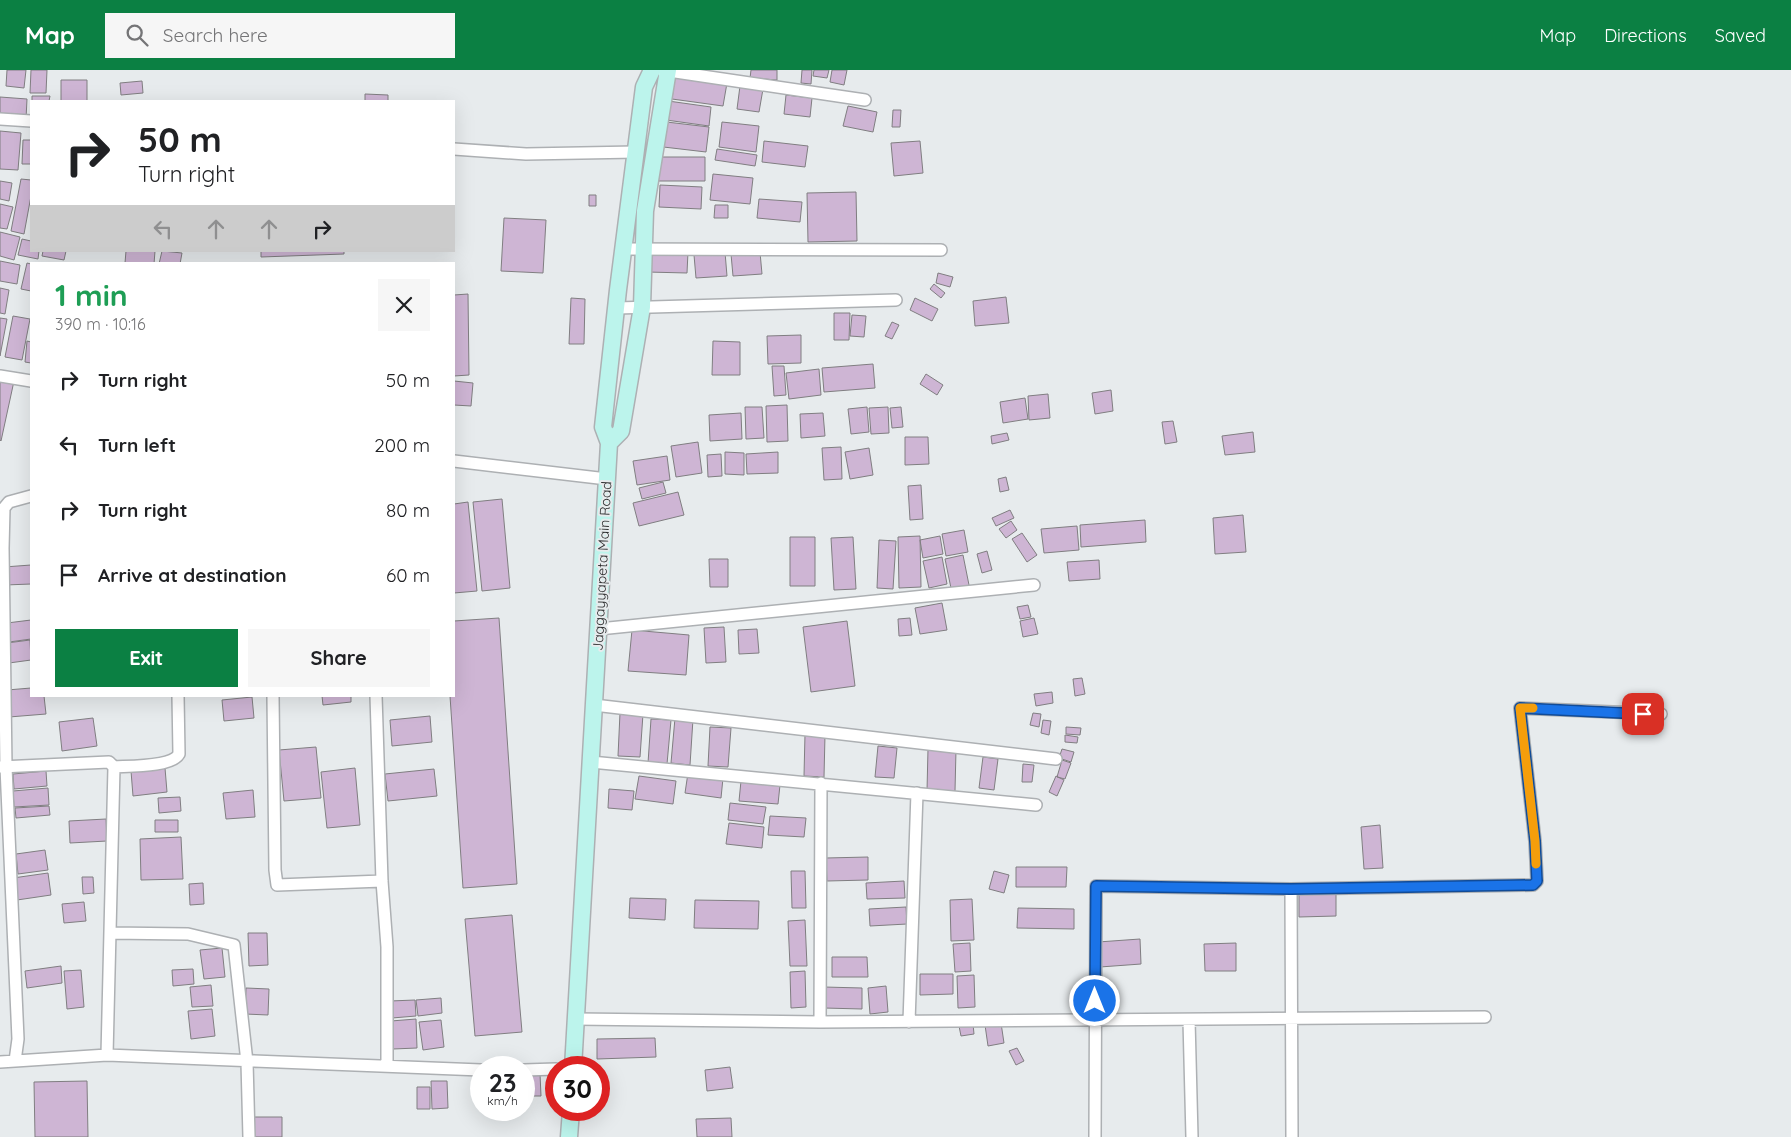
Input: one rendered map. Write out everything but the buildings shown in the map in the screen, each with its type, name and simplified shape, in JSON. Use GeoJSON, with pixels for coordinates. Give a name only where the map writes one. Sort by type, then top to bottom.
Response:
{"type":"FeatureCollection","features":[{"type":"Feature","properties":{"kind":"main road","name":"Jaggayyapeta Main Road"},"geometry":{"type":"LineString","coordinates":[[574,1056],[609,443],[603,427],[644,87],[662,70]]}},
{"type":"Feature","properties":{"kind":"main road"},"geometry":{"type":"LineString","coordinates":[[609,443],[620,430],[642,307],[645,211],[662,70]]}},
{"type":"Feature","properties":{"kind":"main road"},"geometry":{"type":"LineString","coordinates":[[569,1137],[570,1121]]}},
{"type":"Feature","properties":{"kind":"street"},"geometry":{"type":"LineString","coordinates":[[662,70],[865,100]]}},
{"type":"Feature","properties":{"kind":"street"},"geometry":{"type":"LineString","coordinates":[[0,119],[30,121]]}},
{"type":"Feature","properties":{"kind":"street"},"geometry":{"type":"LineString","coordinates":[[455,149],[526,154],[636,152]]}},
{"type":"Feature","properties":{"kind":"street"},"geometry":{"type":"LineString","coordinates":[[623,249],[941,250]]}},
{"type":"Feature","properties":{"kind":"street"},"geometry":{"type":"LineString","coordinates":[[617,308],[896,300]]}},
{"type":"Feature","properties":{"kind":"street"},"geometry":{"type":"LineString","coordinates":[[0,376],[30,380]]}},
{"type":"Feature","properties":{"kind":"street"},"geometry":{"type":"LineString","coordinates":[[455,461],[607,479]]}},
{"type":"Feature","properties":{"kind":"street"},"geometry":{"type":"LineString","coordinates":[[15,1061],[18,1039],[3,767],[4,508],[9,502],[30,496]]}},
{"type":"Feature","properties":{"kind":"street"},"geometry":{"type":"LineString","coordinates":[[598,629],[1034,585]]}},
{"type":"Feature","properties":{"kind":"street"},"geometry":{"type":"LineString","coordinates":[[114,767],[166,762],[176,758],[179,754],[178,697]]}},
{"type":"Feature","properties":{"kind":"street"},"geometry":{"type":"LineString","coordinates":[[273,697],[275,870],[277,886],[382,881]]}},
{"type":"Feature","properties":{"kind":"street"},"geometry":{"type":"LineString","coordinates":[[376,697],[382,881],[387,947],[387,1066]]}},
{"type":"Feature","properties":{"kind":"street"},"geometry":{"type":"LineString","coordinates":[[594,705],[1056,759]]}},
{"type":"Feature","properties":{"kind":"street"},"geometry":{"type":"LineString","coordinates":[[1095,1137],[1096,886],[1291,889],[1533,885],[1537,881],[1535,841],[1520,708],[1661,714]]}},
{"type":"Feature","properties":{"kind":"street"},"geometry":{"type":"LineString","coordinates":[[3,767],[109,762],[114,767],[108,1055]]}},
{"type":"Feature","properties":{"kind":"street"},"geometry":{"type":"LineString","coordinates":[[591,762],[1036,805]]}},
{"type":"Feature","properties":{"kind":"street"},"geometry":{"type":"LineString","coordinates":[[820,1022],[821,783]]}},
{"type":"Feature","properties":{"kind":"street"},"geometry":{"type":"LineString","coordinates":[[909,1022],[917,793]]}},
{"type":"Feature","properties":{"kind":"street"},"geometry":{"type":"LineString","coordinates":[[1291,889],[1292,1137]]}},
{"type":"Feature","properties":{"kind":"street"},"geometry":{"type":"LineString","coordinates":[[110,933],[188,934],[234,945],[247,1062],[250,1137]]}},
{"type":"Feature","properties":{"kind":"street"},"geometry":{"type":"LineString","coordinates":[[576,1019],[909,1022],[1485,1018]]}},
{"type":"Feature","properties":{"kind":"street"},"geometry":{"type":"LineString","coordinates":[[1189,1020],[1192,1137]]}},
{"type":"Feature","properties":{"kind":"street"},"geometry":{"type":"LineString","coordinates":[[0,1062],[108,1055],[470,1070]]}},
{"type":"Feature","properties":{"kind":"slow traffic"},"geometry":{"type":"LineString","coordinates":[[1533,708],[1520,708],[1536,864]]}},
{"type":"Feature","properties":{"kind":"route"},"geometry":{"type":"LineString","coordinates":[[1095,1001],[1096,886],[1291,889],[1533,885],[1537,881],[1535,841],[1520,708],[1643,714]]}}]}
